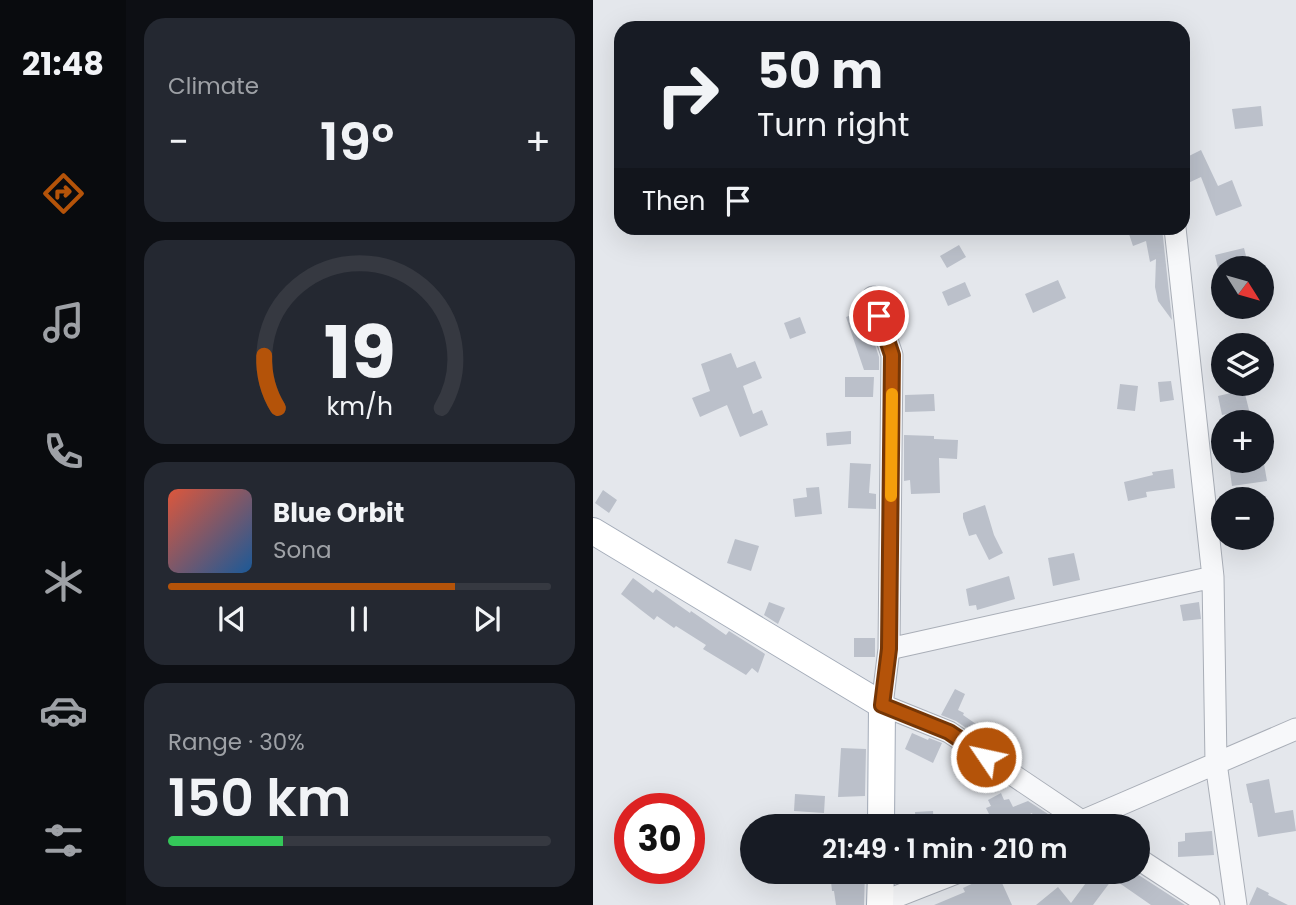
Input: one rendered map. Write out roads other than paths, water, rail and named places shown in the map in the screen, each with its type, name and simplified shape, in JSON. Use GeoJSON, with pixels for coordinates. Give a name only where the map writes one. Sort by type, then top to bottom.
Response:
{"type":"FeatureCollection","features":[{"type":"Feature","properties":{"kind":"main road"},"geometry":{"type":"LineString","coordinates":[[593,531],[882,705],[881,814]]}},
{"type":"Feature","properties":{"kind":"main road"},"geometry":{"type":"LineString","coordinates":[[880,904],[881,884]]}},
{"type":"Feature","properties":{"kind":"street"},"geometry":{"type":"LineString","coordinates":[[1176,235],[1213,577],[1216,764],[1236,905]]}},
{"type":"Feature","properties":{"kind":"street"},"geometry":{"type":"LineString","coordinates":[[873,297],[892,355],[889,649],[882,705],[949,732],[1065,814]]}},
{"type":"Feature","properties":{"kind":"street"},"geometry":{"type":"LineString","coordinates":[[889,649],[1213,577]]}},
{"type":"Feature","properties":{"kind":"street"},"geometry":{"type":"LineString","coordinates":[[1105,814],[1296,729]]}},
{"type":"Feature","properties":{"kind":"street"},"geometry":{"type":"LineString","coordinates":[[1150,866],[1209,905]]}},
{"type":"Feature","properties":{"kind":"street"},"geometry":{"type":"LineString","coordinates":[[880,904],[929,884]]}}]}
